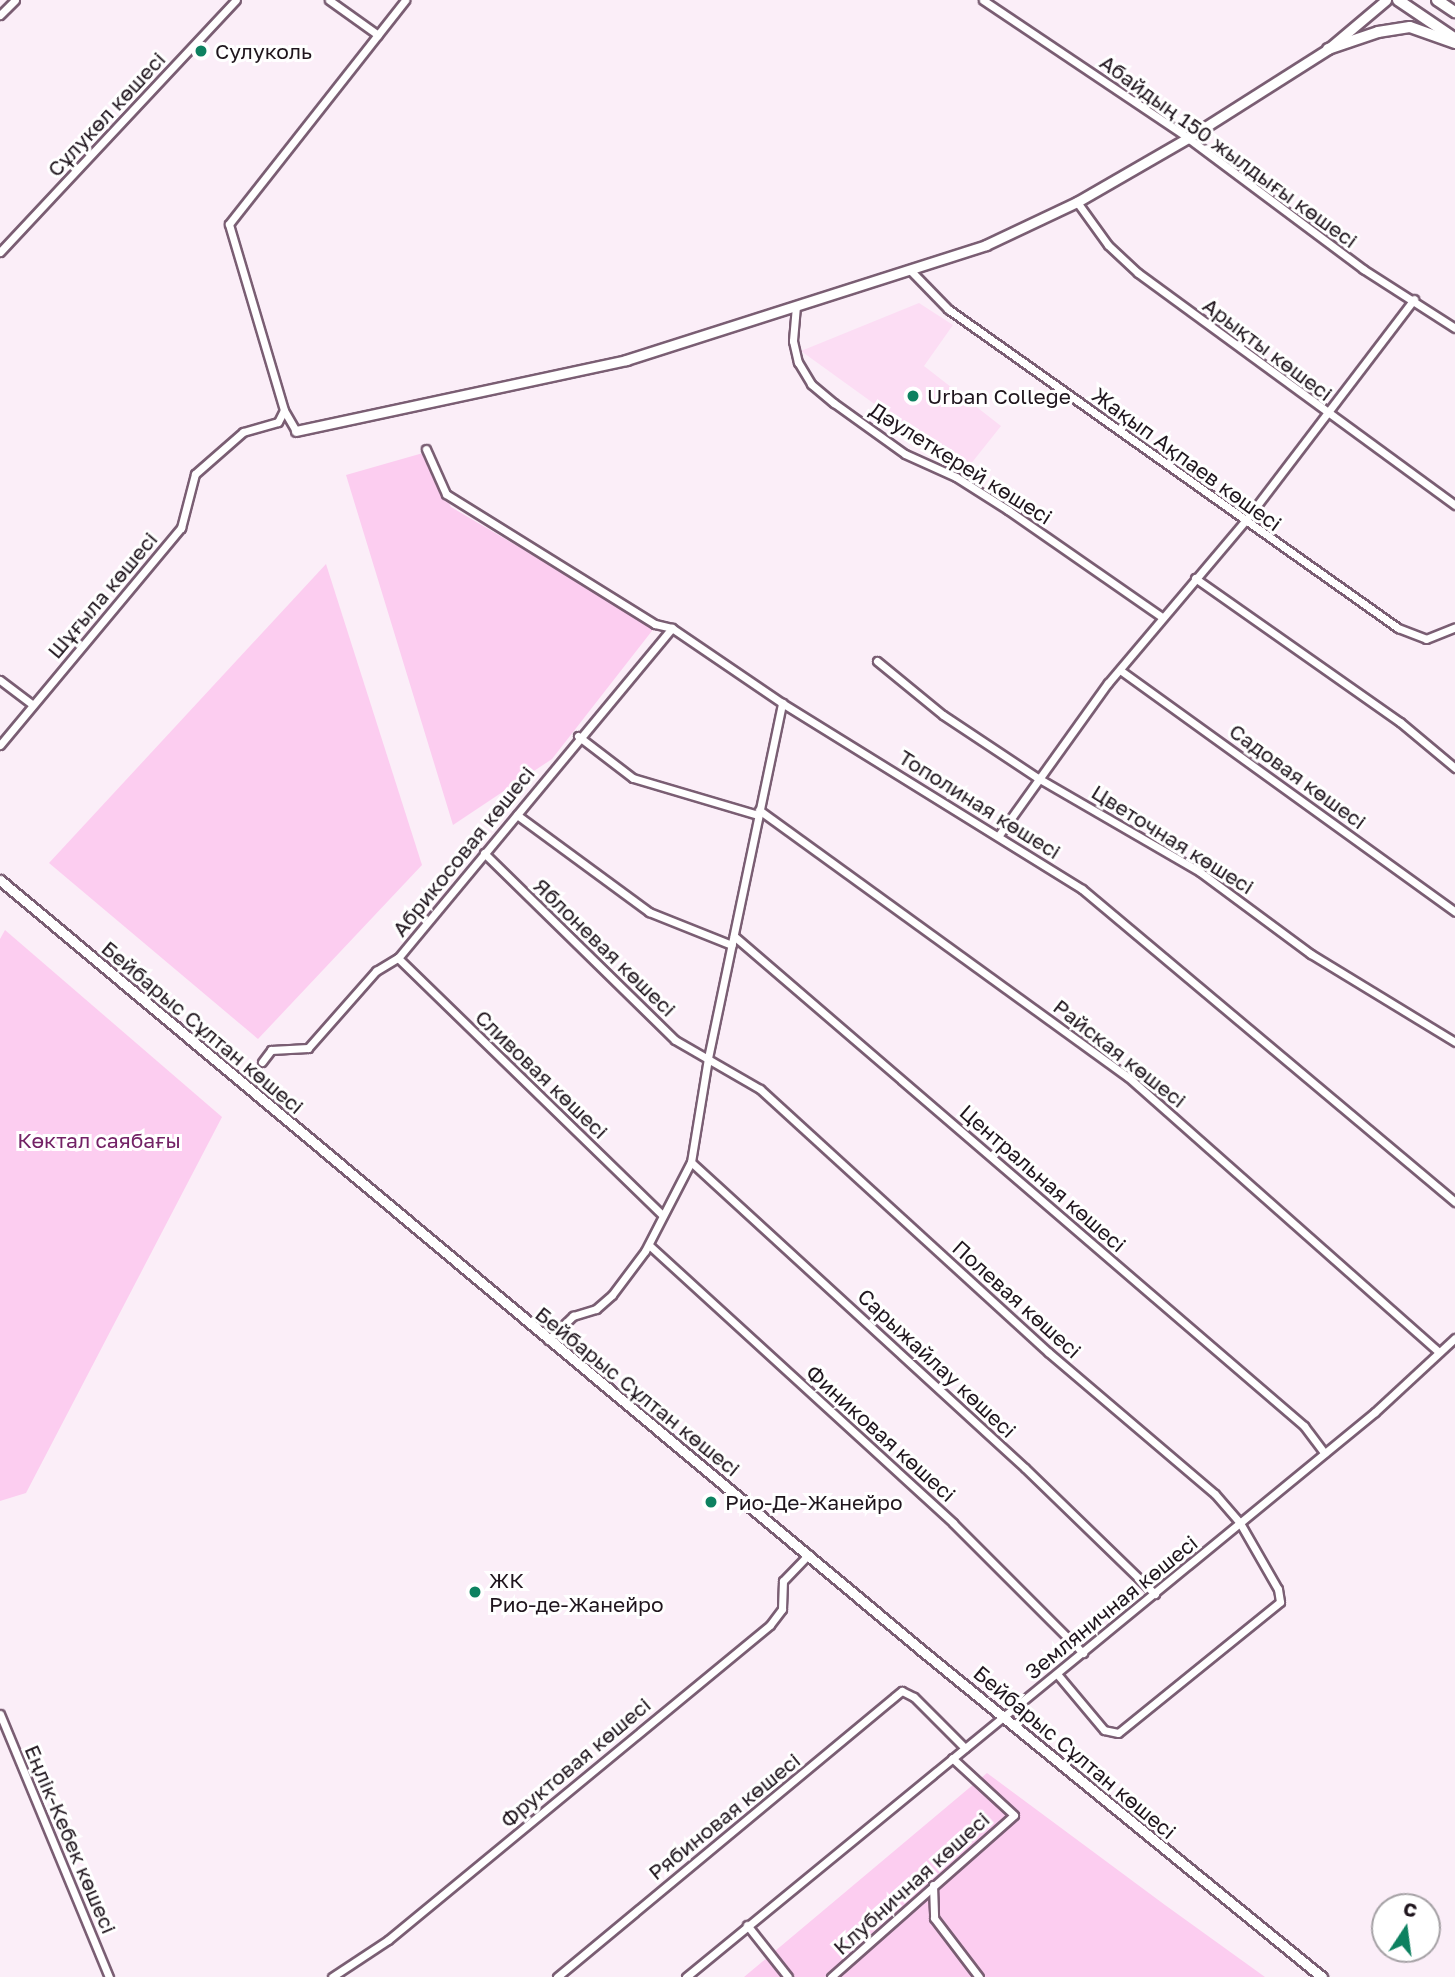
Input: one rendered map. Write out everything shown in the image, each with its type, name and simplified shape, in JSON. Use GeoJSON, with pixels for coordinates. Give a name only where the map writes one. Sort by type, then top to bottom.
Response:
{"type":"FeatureCollection","features":[{"type":"Feature","properties":{"kind":"main road"},"geometry":{"type":"LineString","coordinates":[[1398,0],[1455,41]]}},
{"type":"Feature","properties":{"kind":"main road"},"geometry":{"type":"LineString","coordinates":[[1437,0],[1455,12]]}},
{"type":"Feature","properties":{"kind":"main road"},"geometry":{"type":"LineString","coordinates":[[1328,49],[1402,27],[1455,41]]}},
{"type":"Feature","properties":{"kind":"street","name":"Сұлукөл көшесі"},"geometry":{"type":"LineString","coordinates":[[0,252],[236,0]]}},
{"type":"Feature","properties":{"kind":"street"},"geometry":{"type":"LineString","coordinates":[[329,0],[379,35]]}},
{"type":"Feature","properties":{"kind":"street"},"geometry":{"type":"LineString","coordinates":[[405,0],[229,223],[284,410],[296,431],[626,360],[912,272],[986,245],[1077,202],[1188,138],[1328,49],[1386,0]]}},
{"type":"Feature","properties":{"kind":"street","name":"Абайдың 150 жылдығы көшесі"},"geometry":{"type":"LineString","coordinates":[[983,0],[1188,138],[1363,269],[1455,328]]}},
{"type":"Feature","properties":{"kind":"street"},"geometry":{"type":"LineString","coordinates":[[0,15],[11,1]]}},
{"type":"Feature","properties":{"kind":"street","name":"Арықты көшесі"},"geometry":{"type":"LineString","coordinates":[[1077,202],[1108,245],[1138,273],[1328,416],[1455,505]]}},
{"type":"Feature","properties":{"kind":"street","name":"Жақып Ақпаев көшесі"},"geometry":{"type":"LineString","coordinates":[[912,272],[948,309],[1245,521],[1413,636],[1437,637],[1455,627]]}},
{"type":"Feature","properties":{"kind":"street"},"geometry":{"type":"LineString","coordinates":[[999,835],[1038,778],[1120,670],[1245,521],[1328,416],[1413,299]]}},
{"type":"Feature","properties":{"kind":"street","name":"Дәулеткерей көшесі"},"geometry":{"type":"LineString","coordinates":[[796,306],[793,341],[798,362],[811,384],[905,454],[956,477],[1162,617]]}},
{"type":"Feature","properties":{"kind":"street","name":"Шұғыла көшесі"},"geometry":{"type":"LineString","coordinates":[[0,745],[181,528],[191,481],[243,432],[278,422],[284,410]]}},
{"type":"Feature","properties":{"kind":"street","name":"Тополиная көшесі"},"geometry":{"type":"LineString","coordinates":[[426,449],[446,494],[654,624],[672,628],[782,703],[999,835],[1082,889],[1455,1202]]}},
{"type":"Feature","properties":{"kind":"street"},"geometry":{"type":"LineString","coordinates":[[1195,578],[1400,722],[1455,768]]}},
{"type":"Feature","properties":{"kind":"street","name":"Абрикосовая көшесі"},"geometry":{"type":"LineString","coordinates":[[262,1062],[271,1050],[308,1048],[376,971],[398,958],[578,736],[672,628]]}},
{"type":"Feature","properties":{"kind":"street","name":"Цветочная көшесі"},"geometry":{"type":"LineString","coordinates":[[877,661],[943,715],[1038,778],[1200,872],[1311,954],[1455,1042]]}},
{"type":"Feature","properties":{"kind":"street","name":"Садовая көшесі"},"geometry":{"type":"LineString","coordinates":[[1120,670],[1455,912]]}},
{"type":"Feature","properties":{"kind":"street"},"geometry":{"type":"LineString","coordinates":[[0,680],[33,705]]}},
{"type":"Feature","properties":{"kind":"street"},"geometry":{"type":"LineString","coordinates":[[548,1340],[573,1316],[596,1309],[612,1295],[649,1245],[691,1162],[708,1058],[782,703]]}},
{"type":"Feature","properties":{"kind":"street","name":"Райская көшесі"},"geometry":{"type":"LineString","coordinates":[[578,736],[633,778],[759,813],[1128,1077],[1438,1351]]}},
{"type":"Feature","properties":{"kind":"street","name":"Центральная көшесі"},"geometry":{"type":"LineString","coordinates":[[517,814],[649,912],[733,940],[1304,1426],[1324,1453]]}},
{"type":"Feature","properties":{"kind":"street","name":"Яблоневая көшесі"},"geometry":{"type":"LineString","coordinates":[[484,853],[675,1040],[708,1058]]}},
{"type":"Feature","properties":{"kind":"street","name":"Бейбарыс Сұлтан көшесі"},"geometry":{"type":"LineString","coordinates":[[0,880],[548,1340],[1322,1977]]}},
{"type":"Feature","properties":{"kind":"street","name":"Сливовая көшесі"},"geometry":{"type":"LineString","coordinates":[[398,958],[662,1216]]}},
{"type":"Feature","properties":{"kind":"street","name":"Полевая көшесі"},"geometry":{"type":"LineString","coordinates":[[708,1058],[760,1089],[1048,1352],[1215,1494],[1240,1523],[1278,1589],[1280,1602],[1118,1733],[1104,1730],[1057,1674]]}},
{"type":"Feature","properties":{"kind":"street","name":"Сарыжайлау көшесі"},"geometry":{"type":"LineString","coordinates":[[691,1162],[1025,1468],[1155,1594]]}},
{"type":"Feature","properties":{"kind":"street","name":"Финиковая көшесі"},"geometry":{"type":"LineString","coordinates":[[649,1245],[953,1523],[1083,1653]]}},
{"type":"Feature","properties":{"kind":"street","name":"Земляничная көшесі"},"geometry":{"type":"LineString","coordinates":[[686,1977],[1003,1714],[1155,1594],[1324,1453],[1455,1338]]}},
{"type":"Feature","properties":{"kind":"street","name":"Фруктовая көшесі"},"geometry":{"type":"LineString","coordinates":[[332,1977],[388,1940],[770,1625],[782,1609],[783,1581],[809,1554]]}},
{"type":"Feature","properties":{"kind":"street","name":"Рябиновая көшесі"},"geometry":{"type":"LineString","coordinates":[[558,1977],[902,1691],[914,1697],[965,1748]]}},
{"type":"Feature","properties":{"kind":"street","name":"Еңлік-Кебек көшесі"},"geometry":{"type":"LineString","coordinates":[[0,1714],[109,1977]]}},
{"type":"Feature","properties":{"kind":"street","name":"Клубничная көшесі"},"geometry":{"type":"LineString","coordinates":[[831,1977],[1014,1815],[953,1758]]}},
{"type":"Feature","properties":{"kind":"street"},"geometry":{"type":"LineString","coordinates":[[933,1885],[934,1918],[979,1977]]}},
{"type":"Feature","properties":{"kind":"street"},"geometry":{"type":"LineString","coordinates":[[747,1925],[788,1977]]}},
{"type":"Feature","properties":{"kind":"shaded area","name":"Urban College"},"geometry":{"type":"Polygon","coordinates":[[[919,303],[953,325],[924,366],[1001,426],[966,470],[801,351],[919,303]]]}},
{"type":"Feature","properties":{"kind":"green space"},"geometry":{"type":"Polygon","coordinates":[[[423,453],[451,507],[655,627],[552,759],[453,825],[346,475],[423,453]]]}},
{"type":"Feature","properties":{"kind":"green space"},"geometry":{"type":"Polygon","coordinates":[[[326,564],[422,865],[258,1039],[49,863],[326,564]]]}},
{"type":"Feature","properties":{"kind":"green space","name":"Көктал саябағы"},"geometry":{"type":"Polygon","coordinates":[[[5,930],[222,1117],[26,1493],[0,1501],[0,939],[5,930]]]}},
{"type":"Feature","properties":{"kind":"green space"},"geometry":{"type":"Polygon","coordinates":[[[987,1773],[1165,1905],[1265,1977],[744,1977],[987,1773]]]}},
{"type":"Feature","properties":{"kind":"place","name":"Сулуколь"},"geometry":{"type":"Point","coordinates":[201,51]}},
{"type":"Feature","properties":{"kind":"place","name":"Urban College"},"geometry":{"type":"Point","coordinates":[913,396]}},
{"type":"Feature","properties":{"kind":"place","name":"Рио-Де-Жанейро"},"geometry":{"type":"Point","coordinates":[711,1502]}},
{"type":"Feature","properties":{"kind":"place","name":"ЖК Рио-де-Жанейро"},"geometry":{"type":"Point","coordinates":[475,1592]}}]}
